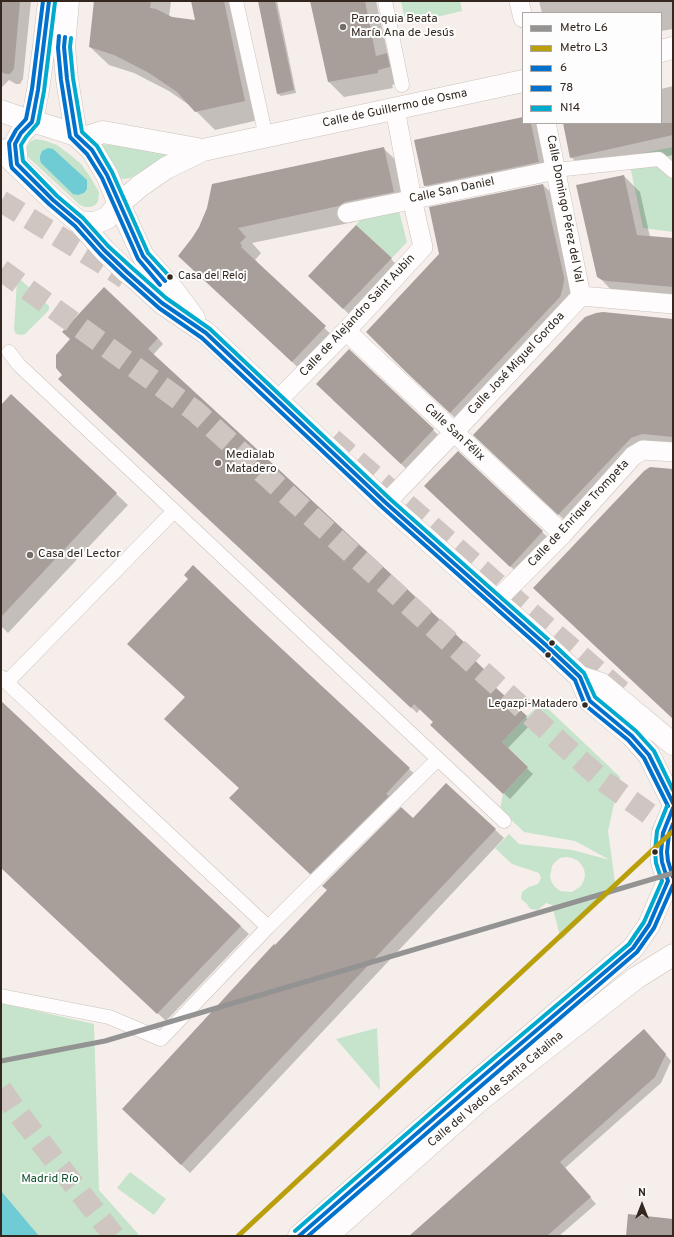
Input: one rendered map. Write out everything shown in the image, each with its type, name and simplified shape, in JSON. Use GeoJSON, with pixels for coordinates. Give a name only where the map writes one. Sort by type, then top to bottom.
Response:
{"type":"FeatureCollection","features":[{"type":"Feature","properties":{"kind":"street"},"geometry":{"type":"LineString","coordinates":[[17,164],[15,144],[21,133],[32,122],[38,90],[49,1]]}},
{"type":"Feature","properties":{"kind":"street"},"geometry":{"type":"LineString","coordinates":[[68,1],[64,47],[78,137]]}},
{"type":"Feature","properties":{"kind":"street"},"geometry":{"type":"LineString","coordinates":[[236,1],[266,137]]}},
{"type":"Feature","properties":{"kind":"street"},"geometry":{"type":"LineString","coordinates":[[384,1],[402,85]]}},
{"type":"Feature","properties":{"kind":"street"},"geometry":{"type":"LineString","coordinates":[[519,1],[522,14]]}},
{"type":"Feature","properties":{"kind":"street"},"geometry":{"type":"LineString","coordinates":[[662,51],[673,48]]}},
{"type":"Feature","properties":{"kind":"street","name":"Calle de Guillermo de Osma"},"geometry":{"type":"LineString","coordinates":[[79,222],[95,223],[107,218],[119,204],[140,186],[166,168],[203,150],[522,81]]}},
{"type":"Feature","properties":{"kind":"street","name":"Calle de Alejandro Saint Aubin"},"geometry":{"type":"LineString","coordinates":[[278,400],[346,331],[423,247],[412,199],[395,109]]}},
{"type":"Feature","properties":{"kind":"street"},"geometry":{"type":"LineString","coordinates":[[1,111],[78,137],[92,150],[107,175],[143,256],[174,291],[206,334]]}},
{"type":"Feature","properties":{"kind":"street","name":"Calle Domingo Pérez del Val"},"geometry":{"type":"LineString","coordinates":[[546,124],[561,169],[581,296]]}},
{"type":"Feature","properties":{"kind":"street","name":"Calle de Guillermo de Osma"},"geometry":{"type":"LineString","coordinates":[[78,137],[103,132],[203,150]]}},
{"type":"Feature","properties":{"kind":"street"},"geometry":{"type":"LineString","coordinates":[[1,150],[53,200],[79,222],[104,250],[127,272],[162,303],[206,334],[386,502],[580,677],[590,700],[632,736],[649,755],[673,803]]}},
{"type":"Feature","properties":{"kind":"street"},"geometry":{"type":"LineString","coordinates":[[561,169],[659,159],[673,171]]}},
{"type":"Feature","properties":{"kind":"street","name":"Calle San Daniel"},"geometry":{"type":"LineString","coordinates":[[347,213],[561,169]]}},
{"type":"Feature","properties":{"kind":"street"},"geometry":{"type":"LineString","coordinates":[[581,296],[673,304]]}},
{"type":"Feature","properties":{"kind":"street","name":"Calle José Miguel Gordoa"},"geometry":{"type":"LineString","coordinates":[[386,502],[454,432],[581,296]]}},
{"type":"Feature","properties":{"kind":"street","name":"Calle San Félix"},"geometry":{"type":"LineString","coordinates":[[346,331],[563,534]]}},
{"type":"Feature","properties":{"kind":"street"},"geometry":{"type":"LineString","coordinates":[[9,352],[19,365],[504,821]]}},
{"type":"Feature","properties":{"kind":"street","name":"Calle de Enrique Trompeta"},"geometry":{"type":"LineString","coordinates":[[496,601],[563,534],[633,456],[643,450],[673,452]]}},
{"type":"Feature","properties":{"kind":"street"},"geometry":{"type":"LineString","coordinates":[[174,511],[4,679],[268,927]]}},
{"type":"Feature","properties":{"kind":"street"},"geometry":{"type":"LineString","coordinates":[[580,677],[601,684],[673,744]]}},
{"type":"Feature","properties":{"kind":"street"},"geometry":{"type":"LineString","coordinates":[[1,996],[109,1017],[161,1039],[268,927],[438,759]]}},
{"type":"Feature","properties":{"kind":"street"},"geometry":{"type":"LineString","coordinates":[[671,886],[662,862],[662,846],[663,833],[673,808]]}},
{"type":"Feature","properties":{"kind":"street","name":"Calle del Vado de Santa Catalina"},"geometry":{"type":"LineString","coordinates":[[299,1236],[633,948],[649,925],[671,886]]}},
{"type":"Feature","properties":{"kind":"street","name":"Calle del Vado de Santa Catalina"},"geometry":{"type":"LineString","coordinates":[[327,1236],[480,1100],[636,978],[673,955]]}},
{"type":"Feature","properties":{"kind":"green space"},"geometry":{"type":"Polygon","coordinates":[[[401,1],[460,1],[462,11],[406,24],[401,1]]]}},
{"type":"Feature","properties":{"kind":"green space"},"geometry":{"type":"Polygon","coordinates":[[[36,139],[57,145],[81,164],[99,192],[98,202],[95,205],[85,207],[80,205],[29,158],[26,153],[27,146],[31,141],[36,139]]]}},
{"type":"Feature","properties":{"kind":"green space"},"geometry":{"type":"Polygon","coordinates":[[[101,144],[170,151],[170,154],[130,178],[122,179],[115,173],[101,144]]]}},
{"type":"Feature","properties":{"kind":"green space"},"geometry":{"type":"Polygon","coordinates":[[[673,147],[673,232],[643,228],[628,156],[673,147]]]}},
{"type":"Feature","properties":{"kind":"green space"},"geometry":{"type":"Polygon","coordinates":[[[399,211],[407,242],[392,258],[356,225],[362,217],[399,211]]]}},
{"type":"Feature","properties":{"kind":"green space"},"geometry":{"type":"Polygon","coordinates":[[[21,280],[49,306],[49,310],[25,334],[22,335],[16,334],[14,329],[17,281],[21,280]]]}},
{"type":"Feature","properties":{"kind":"green space"},"geometry":{"type":"Polygon","coordinates":[[[542,703],[620,777],[608,831],[616,890],[597,905],[561,940],[552,905],[546,903],[538,910],[530,909],[521,899],[522,892],[529,887],[538,884],[541,878],[539,873],[512,864],[495,848],[509,834],[519,844],[572,850],[610,860],[575,841],[524,832],[500,809],[503,794],[528,767],[502,742],[542,703]],[[560,858],[552,866],[550,877],[552,883],[560,891],[572,892],[581,886],[584,880],[584,869],[577,860],[572,858],[560,858]]]}},
{"type":"Feature","properties":{"kind":"green space","name":"Madrid Río"},"geometry":{"type":"Polygon","coordinates":[[[1,1003],[94,1024],[99,1190],[140,1236],[1,1236],[1,1003]]]}},
{"type":"Feature","properties":{"kind":"green space"},"geometry":{"type":"Polygon","coordinates":[[[377,1028],[380,1090],[336,1039],[377,1028]]]}},
{"type":"Feature","properties":{"kind":"green space"},"geometry":{"type":"Polygon","coordinates":[[[130,1172],[166,1199],[154,1215],[117,1188],[130,1172]]]}},
{"type":"Feature","properties":{"kind":"water"},"geometry":{"type":"Polygon","coordinates":[[[48,148],[53,149],[87,180],[87,189],[84,193],[78,195],[73,194],[41,163],[40,156],[42,151],[48,148]]]}},
{"type":"Feature","properties":{"kind":"water"},"geometry":{"type":"Polygon","coordinates":[[[1,1191],[39,1236],[1,1236],[1,1191]]]}},
{"type":"Feature","properties":{"kind":"building"},"geometry":{"type":"Polygon","coordinates":[[[1,1],[20,1],[14,69],[10,74],[1,72],[1,1]]]}},
{"type":"Feature","properties":{"kind":"building"},"geometry":{"type":"Polygon","coordinates":[[[94,1],[151,1],[150,8],[156,9],[172,17],[195,20],[191,1],[224,1],[245,101],[195,112],[177,92],[149,73],[114,55],[89,47],[94,1]]]}},
{"type":"Feature","properties":{"kind":"building"},"geometry":{"type":"Polygon","coordinates":[[[258,1],[275,1],[294,90],[277,94],[258,1]]]}},
{"type":"Feature","properties":{"kind":"building","name":"Parroquia Beata María Ana de Jesús"},"geometry":{"type":"Polygon","coordinates":[[[310,1],[365,1],[376,56],[387,53],[390,67],[378,70],[378,73],[328,82],[310,1]]]}},
{"type":"Feature","properties":{"kind":"building"},"geometry":{"type":"Polygon","coordinates":[[[522,117],[522,124],[531,124],[539,162],[424,186],[414,140],[522,117]]]}},
{"type":"Feature","properties":{"kind":"building"},"geometry":{"type":"Polygon","coordinates":[[[673,123],[673,135],[570,158],[563,124],[673,123]]]}},
{"type":"Feature","properties":{"kind":"building"},"geometry":{"type":"Polygon","coordinates":[[[384,147],[394,192],[345,202],[339,206],[238,228],[246,237],[240,243],[242,245],[241,247],[326,326],[292,362],[178,256],[199,227],[207,208],[212,184],[384,147]]]}},
{"type":"Feature","properties":{"kind":"building"},"geometry":{"type":"Polygon","coordinates":[[[624,175],[637,235],[673,238],[673,287],[607,281],[597,277],[576,185],[624,175]]]}},
{"type":"Feature","properties":{"kind":"building"},"geometry":{"type":"Polygon","coordinates":[[[543,184],[564,277],[560,297],[450,413],[366,332],[439,254],[429,207],[543,184]]]}},
{"type":"Feature","properties":{"kind":"building"},"geometry":{"type":"Polygon","coordinates":[[[356,225],[392,258],[343,309],[308,276],[356,225]]]}},
{"type":"Feature","properties":{"kind":"building"},"geometry":{"type":"Polygon","coordinates":[[[104,287],[158,338],[148,349],[465,643],[461,647],[488,673],[484,677],[527,716],[502,742],[528,767],[503,794],[430,725],[433,722],[414,704],[411,708],[58,379],[62,375],[56,368],[56,355],[70,339],[62,332],[104,287]]]}},
{"type":"Feature","properties":{"kind":"building"},"geometry":{"type":"Polygon","coordinates":[[[603,312],[673,319],[673,437],[642,434],[631,438],[558,515],[473,435],[585,317],[603,312]]]}},
{"type":"Feature","properties":{"kind":"building"},"geometry":{"type":"Polygon","coordinates":[[[349,349],[434,429],[401,464],[316,384],[349,349]]]}},
{"type":"Feature","properties":{"kind":"building","name":"Casa del Lector"},"geometry":{"type":"Polygon","coordinates":[[[11,394],[117,493],[1,617],[1,405],[11,394]]]}},
{"type":"Feature","properties":{"kind":"building"},"geometry":{"type":"Polygon","coordinates":[[[458,451],[543,531],[510,567],[424,486],[458,451]]]}},
{"type":"Feature","properties":{"kind":"building"},"geometry":{"type":"Polygon","coordinates":[[[650,467],[673,469],[673,719],[533,588],[644,471],[650,467]]]}},
{"type":"Feature","properties":{"kind":"building"},"geometry":{"type":"Polygon","coordinates":[[[193,565],[410,768],[386,794],[389,796],[310,874],[229,798],[239,788],[164,719],[185,697],[127,644],[188,579],[184,575],[193,565]]]}},
{"type":"Feature","properties":{"kind":"building"},"geometry":{"type":"Polygon","coordinates":[[[1,701],[241,926],[157,1014],[1,868],[1,701]]]}},
{"type":"Feature","properties":{"kind":"building"},"geometry":{"type":"Polygon","coordinates":[[[446,783],[496,829],[181,1165],[122,1109],[274,944],[275,945],[327,890],[322,886],[401,807],[413,818],[446,783]]]}},
{"type":"Feature","properties":{"kind":"building"},"geometry":{"type":"Polygon","coordinates":[[[644,1029],[666,1054],[655,1077],[560,1162],[591,1197],[547,1236],[409,1236],[644,1029]]]}},
{"type":"Feature","properties":{"kind":"building"},"geometry":{"type":"Polygon","coordinates":[[[628,1214],[673,1219],[673,1236],[626,1236],[628,1214]]]}},
{"type":"Feature","properties":{"kind":"tunnel"},"geometry":{"type":"LineString","coordinates":[[1,201],[125,278]]}},
{"type":"Feature","properties":{"kind":"tunnel"},"geometry":{"type":"LineString","coordinates":[[1,270],[195,411],[602,780],[673,831]]}},
{"type":"Feature","properties":{"kind":"tunnel"},"geometry":{"type":"LineString","coordinates":[[332,439],[621,691]]}},
{"type":"Feature","properties":{"kind":"tunnel"},"geometry":{"type":"LineString","coordinates":[[1,1089],[14,1108],[114,1236]]}},
{"type":"Feature","properties":{"kind":"metro line","name":"L3"},"geometry":{"type":"LineString","coordinates":[[238,1236],[673,831]]}},
{"type":"Feature","properties":{"kind":"metro line","name":"L6"},"geometry":{"type":"LineString","coordinates":[[1,1061],[105,1041],[673,873]]}},
{"type":"Feature","properties":{"kind":"transit line","name":"78"},"geometry":{"type":"LineString","coordinates":[[43,1],[32,89],[26,119],[16,130],[9,143],[12,168],[49,204],[75,226],[100,254],[123,276],[159,308],[202,338],[382,507],[575,680],[585,705],[628,740],[644,758],[668,806]]}},
{"type":"Feature","properties":{"kind":"transit line","name":"6"},"geometry":{"type":"LineString","coordinates":[[49,1],[38,90],[32,122],[21,133],[15,144],[17,164],[53,200],[79,222],[104,250],[127,272],[162,303],[206,333],[386,503],[580,677],[590,701],[632,736],[649,755],[673,803]]}},
{"type":"Feature","properties":{"kind":"transit line","name":"N14"},"geometry":{"type":"LineString","coordinates":[[55,2],[44,91],[38,123],[21,145],[23,161],[57,196],[83,218],[108,246],[131,267],[166,298],[210,329],[390,499],[584,673],[595,697],[636,731],[654,751],[673,790]]}},
{"type":"Feature","properties":{"kind":"transit line","name":"78"},"geometry":{"type":"LineString","coordinates":[[59,36],[58,48],[61,80],[70,137],[87,154],[102,178],[138,259],[160,285]]}},
{"type":"Feature","properties":{"kind":"transit line","name":"6"},"geometry":{"type":"LineString","coordinates":[[65,37],[64,47],[67,79],[76,135],[92,150],[107,175],[143,256],[165,281]]}},
{"type":"Feature","properties":{"kind":"transit line","name":"N14"},"geometry":{"type":"LineString","coordinates":[[71,38],[70,47],[73,78],[82,132],[97,146],[112,172],[148,253],[170,277]]}},
{"type":"Feature","properties":{"kind":"transit line","name":"N14"},"geometry":{"type":"LineString","coordinates":[[295,1231],[466,1082],[629,944],[644,922],[662,881],[656,863],[655,851],[657,831],[667,806]]}},
{"type":"Feature","properties":{"kind":"transit line","name":"6"},"geometry":{"type":"LineString","coordinates":[[299,1236],[633,948],[649,925],[668,881],[662,862],[661,852],[663,833],[673,808]]}},
{"type":"Feature","properties":{"kind":"transit line","name":"78"},"geometry":{"type":"LineString","coordinates":[[673,824],[669,834],[667,852],[673,877]]}},
{"type":"Feature","properties":{"kind":"transit line","name":"78"},"geometry":{"type":"LineString","coordinates":[[308,1236],[637,952],[654,928],[673,885]]}},
{"type":"Feature","properties":{"kind":"place","name":"Parroquia Beata María Ana de Jesús"},"geometry":{"type":"Point","coordinates":[343,27]}},
{"type":"Feature","properties":{"kind":"place","name":"Casa del Reloj"},"geometry":{"type":"Point","coordinates":[170,277]}},
{"type":"Feature","properties":{"kind":"place","name":"Medialab Matadero"},"geometry":{"type":"Point","coordinates":[218,463]}},
{"type":"Feature","properties":{"kind":"place","name":"Casa del Lector"},"geometry":{"type":"Point","coordinates":[30,555]}},
{"type":"Feature","properties":{"kind":"place","name":"Legazpi-Matadero"},"geometry":{"type":"Point","coordinates":[585,705]}}]}
